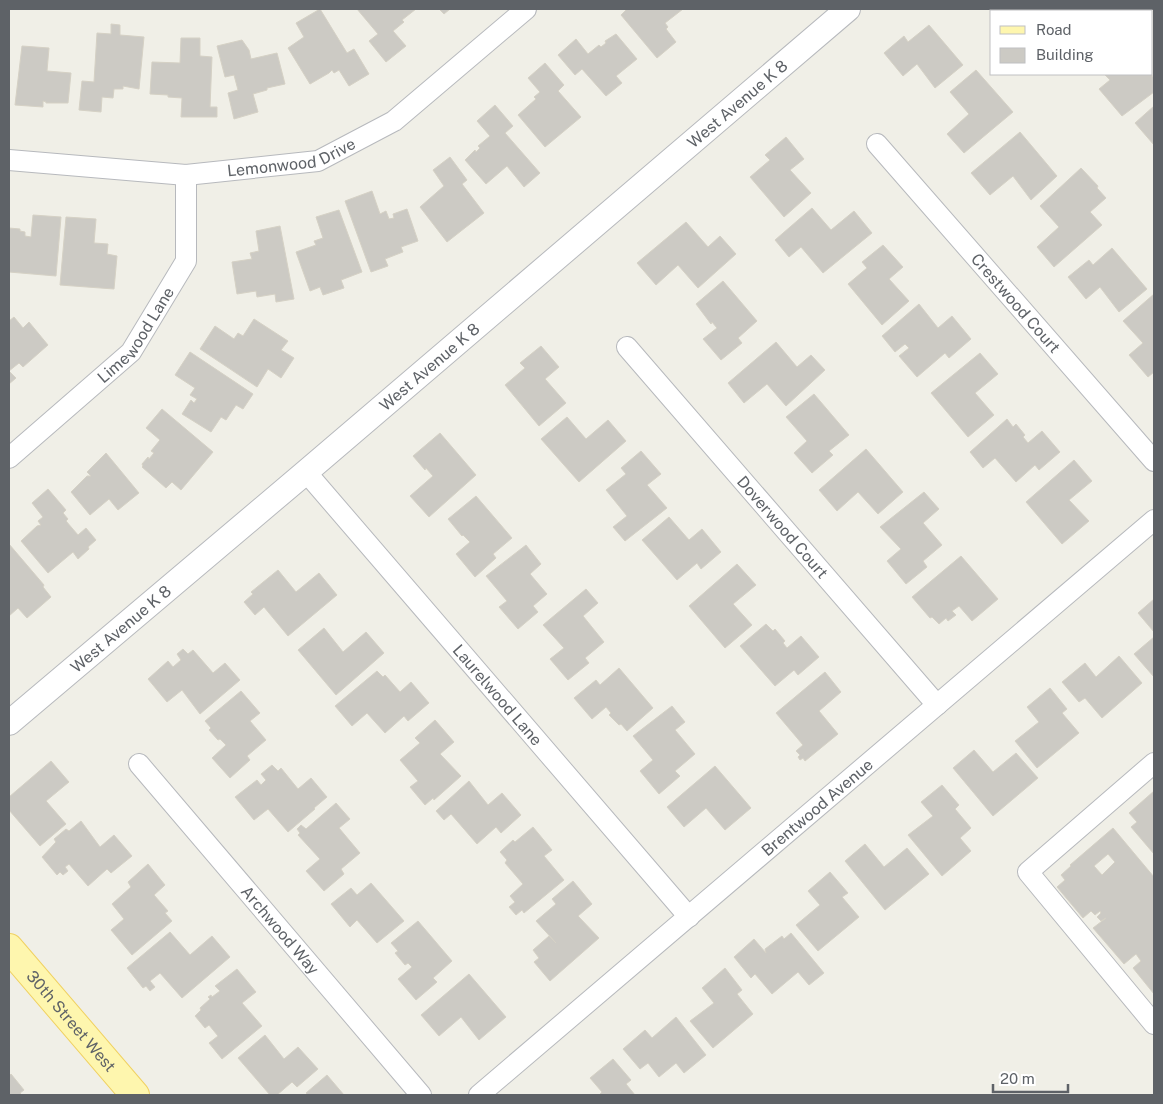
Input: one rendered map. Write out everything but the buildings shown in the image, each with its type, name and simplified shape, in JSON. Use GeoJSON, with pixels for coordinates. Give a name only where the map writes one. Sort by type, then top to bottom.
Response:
{"type":"FeatureCollection","features":[{"type":"Feature","properties":{"kind":"main road","name":"30th Street West"},"geometry":{"type":"LineString","coordinates":[[9,948],[135,1095]]}},
{"type":"Feature","properties":{"kind":"street","name":"Lemonwood Drive"},"geometry":{"type":"LineString","coordinates":[[9,160],[186,175],[318,161],[394,121],[526,9]]}},
{"type":"Feature","properties":{"kind":"street","name":"West Avenue K 8"},"geometry":{"type":"LineString","coordinates":[[9,723],[848,9]]}},
{"type":"Feature","properties":{"kind":"street","name":"Crestwood Court"},"geometry":{"type":"LineString","coordinates":[[877,144],[1154,462]]}},
{"type":"Feature","properties":{"kind":"street","name":"Limewood Lane"},"geometry":{"type":"LineString","coordinates":[[9,458],[131,352],[186,261],[186,175]]}},
{"type":"Feature","properties":{"kind":"street","name":"Doverwood Court"},"geometry":{"type":"LineString","coordinates":[[627,347],[937,705]]}},
{"type":"Feature","properties":{"kind":"street","name":"Laurelwood Lane"},"geometry":{"type":"LineString","coordinates":[[306,472],[689,917]]}},
{"type":"Feature","properties":{"kind":"street","name":"Brentwood Avenue"},"geometry":{"type":"LineString","coordinates":[[479,1095],[1154,520]]}},
{"type":"Feature","properties":{"kind":"street"},"geometry":{"type":"LineString","coordinates":[[1154,763],[1028,872],[1154,1024]]}},
{"type":"Feature","properties":{"kind":"street","name":"Archwood Way"},"geometry":{"type":"LineString","coordinates":[[139,764],[421,1095]]}}]}
